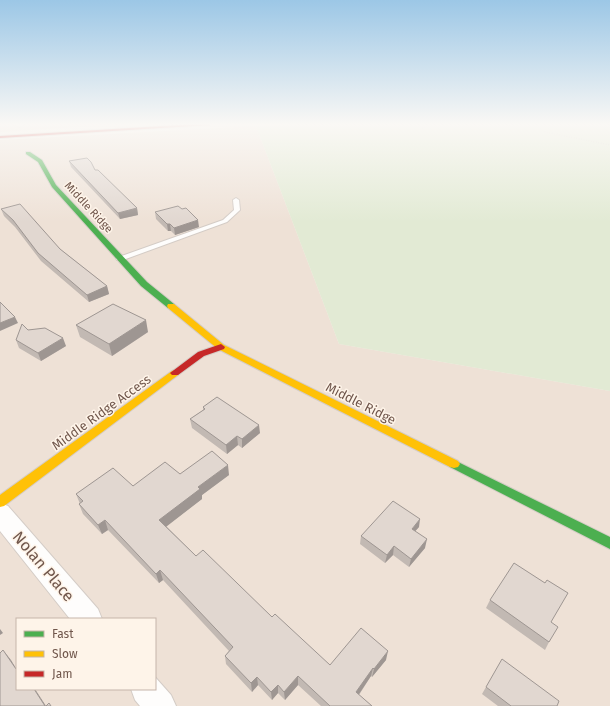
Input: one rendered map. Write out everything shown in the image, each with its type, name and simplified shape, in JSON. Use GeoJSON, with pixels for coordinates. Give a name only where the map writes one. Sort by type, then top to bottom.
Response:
{"type":"FeatureCollection","features":[{"type":"Feature","properties":{"kind":"main road","name":"Middle Ridge"},"geometry":{"type":"LineString","coordinates":[[34,157],[40,161],[54,186],[144,284],[221,347],[610,543]]}},
{"type":"Feature","properties":{"kind":"main road","name":"Middle Ridge Access"},"geometry":{"type":"LineString","coordinates":[[0,502],[201,354],[221,347]]}},
{"type":"Feature","properties":{"kind":"street","name":"Nolan Place"},"geometry":{"type":"LineString","coordinates":[[0,513],[87,618]]}},
{"type":"Feature","properties":{"kind":"street"},"geometry":{"type":"LineString","coordinates":[[147,690],[160,706]]}},
{"type":"Feature","properties":{"kind":"lane"},"geometry":{"type":"LineString","coordinates":[[120,258],[225,221],[237,210],[236,200]]}},
{"type":"Feature","properties":{"kind":"shaded area"},"geometry":{"type":"Polygon","coordinates":[[[0,157],[268,157],[339,344],[610,391],[610,706],[0,706],[0,157]]]}},
{"type":"Feature","properties":{"kind":"green space"},"geometry":{"type":"Polygon","coordinates":[[[268,157],[610,157],[610,391],[339,344],[268,157]]]}},
{"type":"Feature","properties":{"kind":"building"},"geometry":{"type":"Polygon","coordinates":[[[87,158],[95,170],[98,170],[137,208],[118,213],[69,161],[87,158]]]}},
{"type":"Feature","properties":{"kind":"building"},"geometry":{"type":"Polygon","coordinates":[[[20,204],[60,249],[107,286],[87,295],[38,253],[13,220],[1,209],[20,204]]]}},
{"type":"Feature","properties":{"kind":"building"},"geometry":{"type":"Polygon","coordinates":[[[178,206],[182,209],[186,208],[198,220],[174,228],[170,224],[167,224],[155,212],[178,206]]]}},
{"type":"Feature","properties":{"kind":"building"},"geometry":{"type":"Polygon","coordinates":[[[0,302],[15,317],[0,323],[0,302]]]}},
{"type":"Feature","properties":{"kind":"building"},"geometry":{"type":"Polygon","coordinates":[[[113,304],[146,320],[109,344],[76,325],[113,304]]]}},
{"type":"Feature","properties":{"kind":"building"},"geometry":{"type":"Polygon","coordinates":[[[22,324],[28,330],[45,328],[63,338],[38,353],[16,340],[22,324]]]}},
{"type":"Feature","properties":{"kind":"building"},"geometry":{"type":"Polygon","coordinates":[[[217,397],[259,425],[242,439],[237,436],[226,445],[190,419],[205,409],[203,407],[217,397]]]}},
{"type":"Feature","properties":{"kind":"building"},"geometry":{"type":"Polygon","coordinates":[[[212,451],[228,465],[198,487],[200,489],[159,520],[196,556],[203,550],[272,617],[275,614],[330,665],[361,628],[388,651],[374,669],[373,668],[356,692],[372,706],[330,706],[298,676],[284,692],[278,685],[271,692],[257,677],[251,683],[225,656],[233,647],[160,570],[156,574],[105,520],[98,525],[79,504],[83,501],[76,494],[113,468],[133,486],[165,462],[180,474],[212,451]]]}},
{"type":"Feature","properties":{"kind":"building"},"geometry":{"type":"Polygon","coordinates":[[[393,501],[420,519],[412,529],[427,539],[411,559],[394,546],[387,555],[361,536],[393,501]]]}},
{"type":"Feature","properties":{"kind":"building"},"geometry":{"type":"Polygon","coordinates":[[[514,563],[545,583],[547,580],[568,593],[551,622],[558,627],[549,642],[490,600],[514,563]]]}},
{"type":"Feature","properties":{"kind":"building"},"geometry":{"type":"Polygon","coordinates":[[[3,650],[16,669],[16,690],[35,690],[45,706],[0,706],[0,653],[3,650]]]}},
{"type":"Feature","properties":{"kind":"building"},"geometry":{"type":"Polygon","coordinates":[[[502,659],[559,701],[557,706],[511,706],[486,687],[502,659]]]}},
{"type":"Feature","properties":{"kind":"traffic: fast"},"geometry":{"type":"LineString","coordinates":[[34,157],[40,161],[54,186],[144,284],[171,306]]}},
{"type":"Feature","properties":{"kind":"traffic: fast"},"geometry":{"type":"LineString","coordinates":[[454,464],[610,543]]}},
{"type":"Feature","properties":{"kind":"traffic: slow"},"geometry":{"type":"LineString","coordinates":[[171,306],[221,347],[454,464]]}},
{"type":"Feature","properties":{"kind":"traffic: slow"},"geometry":{"type":"LineString","coordinates":[[0,502],[175,373]]}},
{"type":"Feature","properties":{"kind":"traffic: jam"},"geometry":{"type":"LineString","coordinates":[[175,373],[201,354],[221,347]]}}]}
